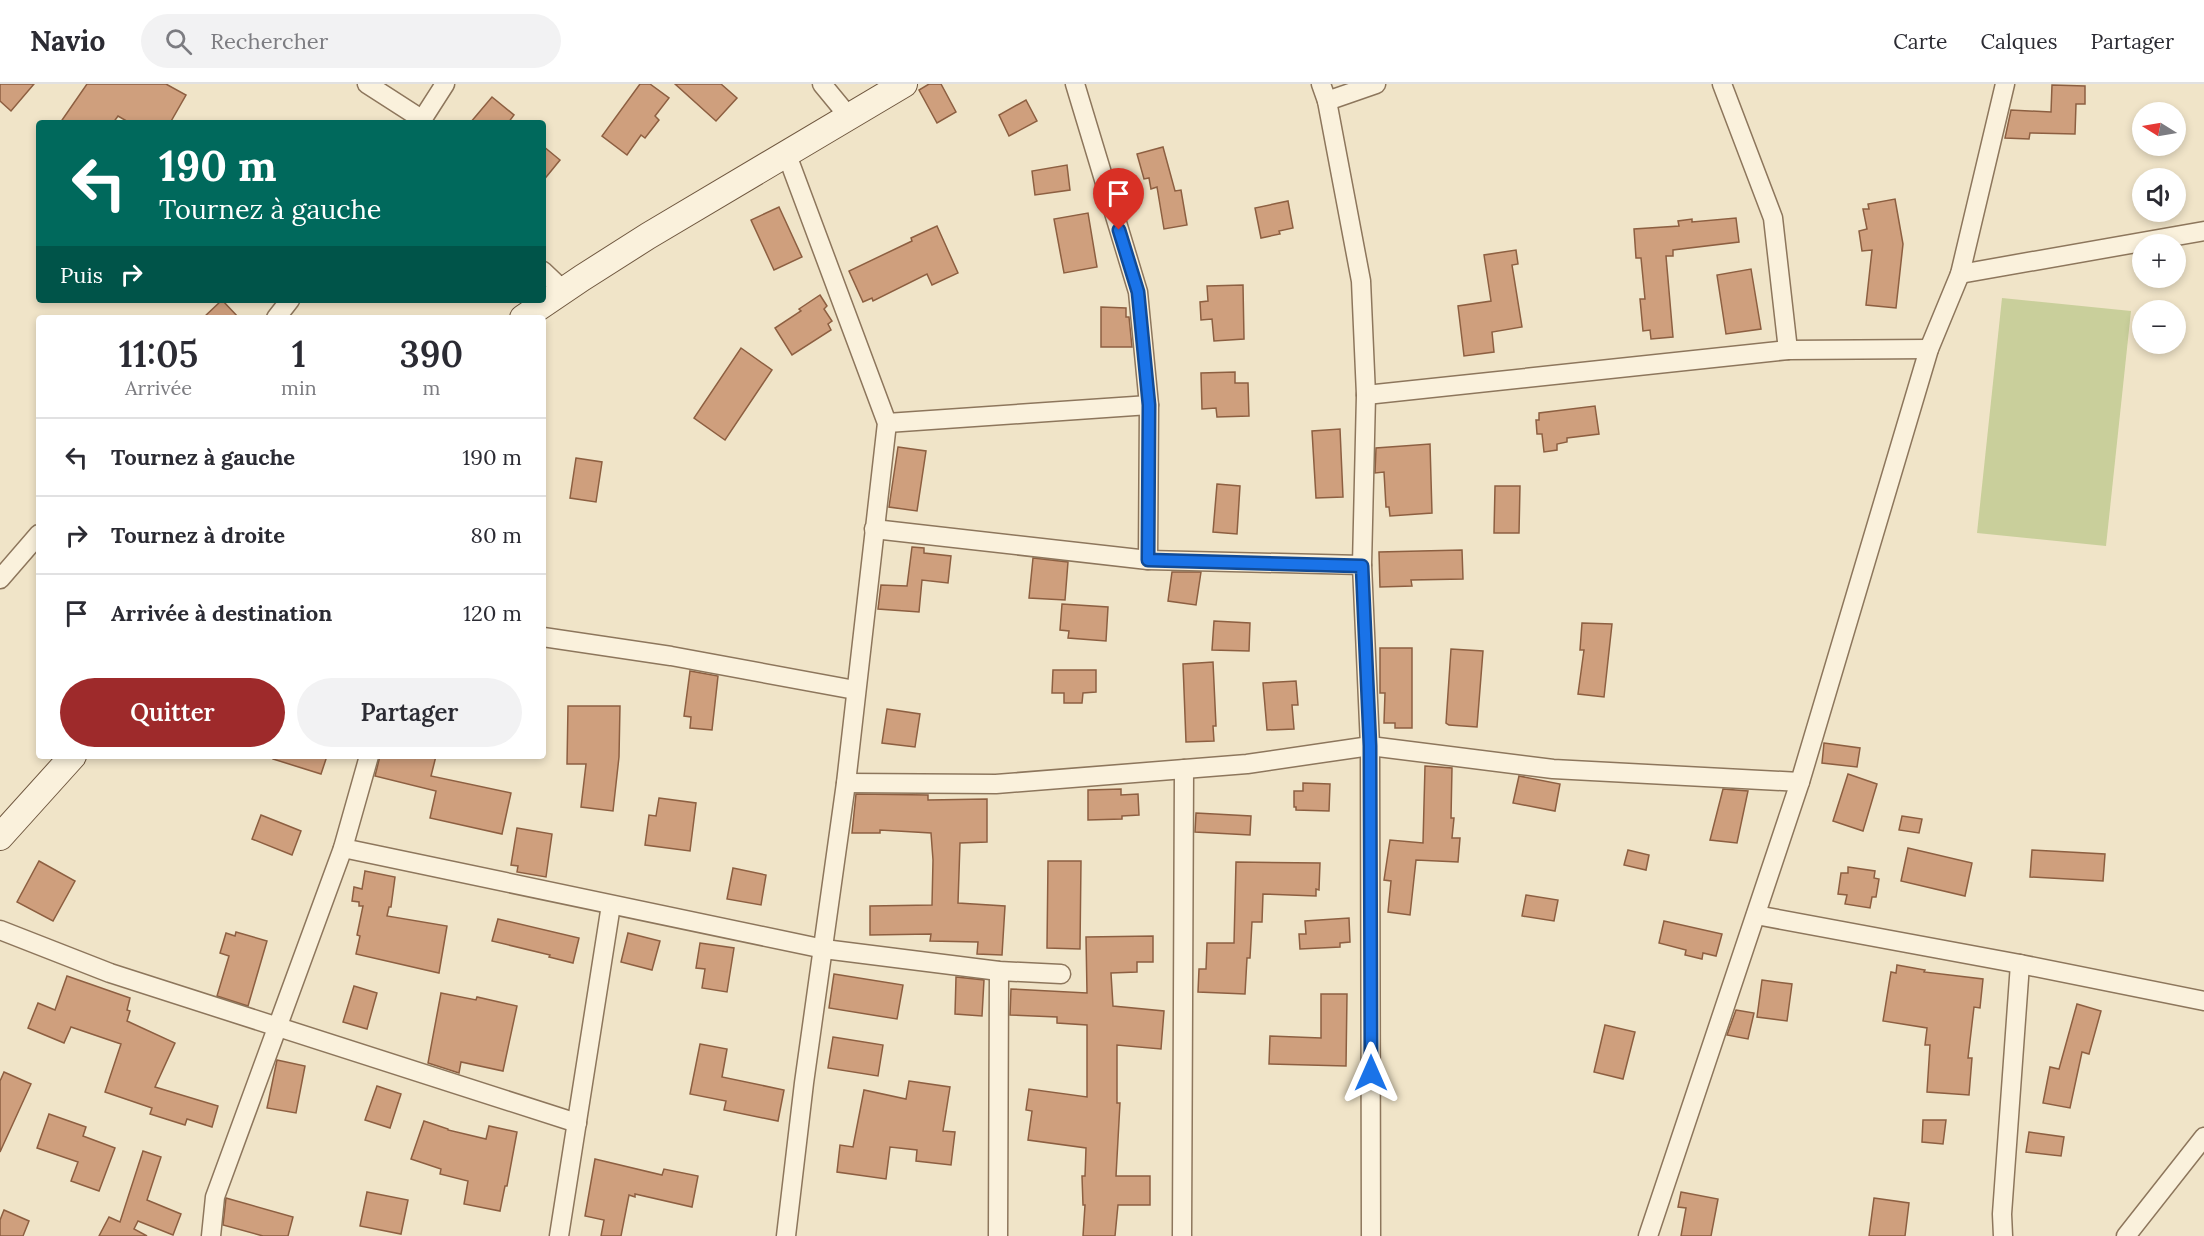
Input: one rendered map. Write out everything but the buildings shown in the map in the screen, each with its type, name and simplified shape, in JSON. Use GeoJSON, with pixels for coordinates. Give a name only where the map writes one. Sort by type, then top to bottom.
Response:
{"type":"FeatureCollection","features":[{"type":"Feature","properties":{"kind":"main road"},"geometry":{"type":"LineString","coordinates":[[532,314],[563,290],[648,236],[904,84]]}},
{"type":"Feature","properties":{"kind":"main road"},"geometry":{"type":"LineString","coordinates":[[0,837],[70,759]]}},
{"type":"Feature","properties":{"kind":"street"},"geometry":{"type":"LineString","coordinates":[[367,84],[421,120]]}},
{"type":"Feature","properties":{"kind":"street"},"geometry":{"type":"LineString","coordinates":[[423,120],[445,84]]}},
{"type":"Feature","properties":{"kind":"street"},"geometry":{"type":"LineString","coordinates":[[822,84],[850,118]]}},
{"type":"Feature","properties":{"kind":"street"},"geometry":{"type":"LineString","coordinates":[[1075,84],[1138,292],[1149,405],[1148,560]]}},
{"type":"Feature","properties":{"kind":"street"},"geometry":{"type":"LineString","coordinates":[[1371,1236],[1370,746],[1362,566],[1366,395],[1361,281],[1324,93],[1376,84]]}},
{"type":"Feature","properties":{"kind":"street"},"geometry":{"type":"LineString","coordinates":[[1722,84],[1773,218],[1788,350]]}},
{"type":"Feature","properties":{"kind":"street"},"geometry":{"type":"LineString","coordinates":[[1648,1236],[1800,782],[1929,349],[1960,274],[2005,84]]}},
{"type":"Feature","properties":{"kind":"street"},"geometry":{"type":"LineString","coordinates":[[786,1236],[804,1083],[846,783],[887,423],[787,155]]}},
{"type":"Feature","properties":{"kind":"street"},"geometry":{"type":"LineString","coordinates":[[1960,274],[2204,231]]}},
{"type":"Feature","properties":{"kind":"street"},"geometry":{"type":"LineString","coordinates":[[546,274],[563,290]]}},
{"type":"Feature","properties":{"kind":"street"},"geometry":{"type":"LineString","coordinates":[[278,315],[288,303]]}},
{"type":"Feature","properties":{"kind":"street"},"geometry":{"type":"LineString","coordinates":[[1366,395],[1788,350],[1929,349]]}},
{"type":"Feature","properties":{"kind":"street"},"geometry":{"type":"LineString","coordinates":[[887,423],[1149,405]]}},
{"type":"Feature","properties":{"kind":"street"},"geometry":{"type":"LineString","coordinates":[[874,529],[1148,560],[1362,566]]}},
{"type":"Feature","properties":{"kind":"street"},"geometry":{"type":"LineString","coordinates":[[0,579],[36,537]]}},
{"type":"Feature","properties":{"kind":"street"},"geometry":{"type":"LineString","coordinates":[[546,637],[671,656],[855,690]]}},
{"type":"Feature","properties":{"kind":"street"},"geometry":{"type":"LineString","coordinates":[[846,783],[996,784],[1247,764],[1370,746],[1553,769],[1800,782]]}},
{"type":"Feature","properties":{"kind":"street"},"geometry":{"type":"LineString","coordinates":[[211,1236],[215,1197],[343,848],[368,759]]}},
{"type":"Feature","properties":{"kind":"street"},"geometry":{"type":"LineString","coordinates":[[1182,1236],[1184,769]]}},
{"type":"Feature","properties":{"kind":"street"},"geometry":{"type":"LineString","coordinates":[[343,848],[824,949],[999,971],[1061,974]]}},
{"type":"Feature","properties":{"kind":"street"},"geometry":{"type":"LineString","coordinates":[[559,1236],[611,905]]}},
{"type":"Feature","properties":{"kind":"street"},"geometry":{"type":"LineString","coordinates":[[1756,915],[2204,1001]]}},
{"type":"Feature","properties":{"kind":"street"},"geometry":{"type":"LineString","coordinates":[[0,930],[110,973],[578,1123]]}},
{"type":"Feature","properties":{"kind":"street"},"geometry":{"type":"LineString","coordinates":[[2003,1236],[2002,1214],[2020,964]]}},
{"type":"Feature","properties":{"kind":"street"},"geometry":{"type":"LineString","coordinates":[[998,1236],[999,971]]}},
{"type":"Feature","properties":{"kind":"street"},"geometry":{"type":"LineString","coordinates":[[2127,1236],[2204,1137]]}},
{"type":"Feature","properties":{"kind":"green space"},"geometry":{"type":"Polygon","coordinates":[[[2002,298],[2131,311],[2106,546],[1977,533],[2002,298]]]}},
{"type":"Feature","properties":{"kind":"route"},"geometry":{"type":"LineString","coordinates":[[1119,230],[1138,292],[1149,405],[1148,560],[1362,566],[1370,746],[1371,1073]]}}]}
